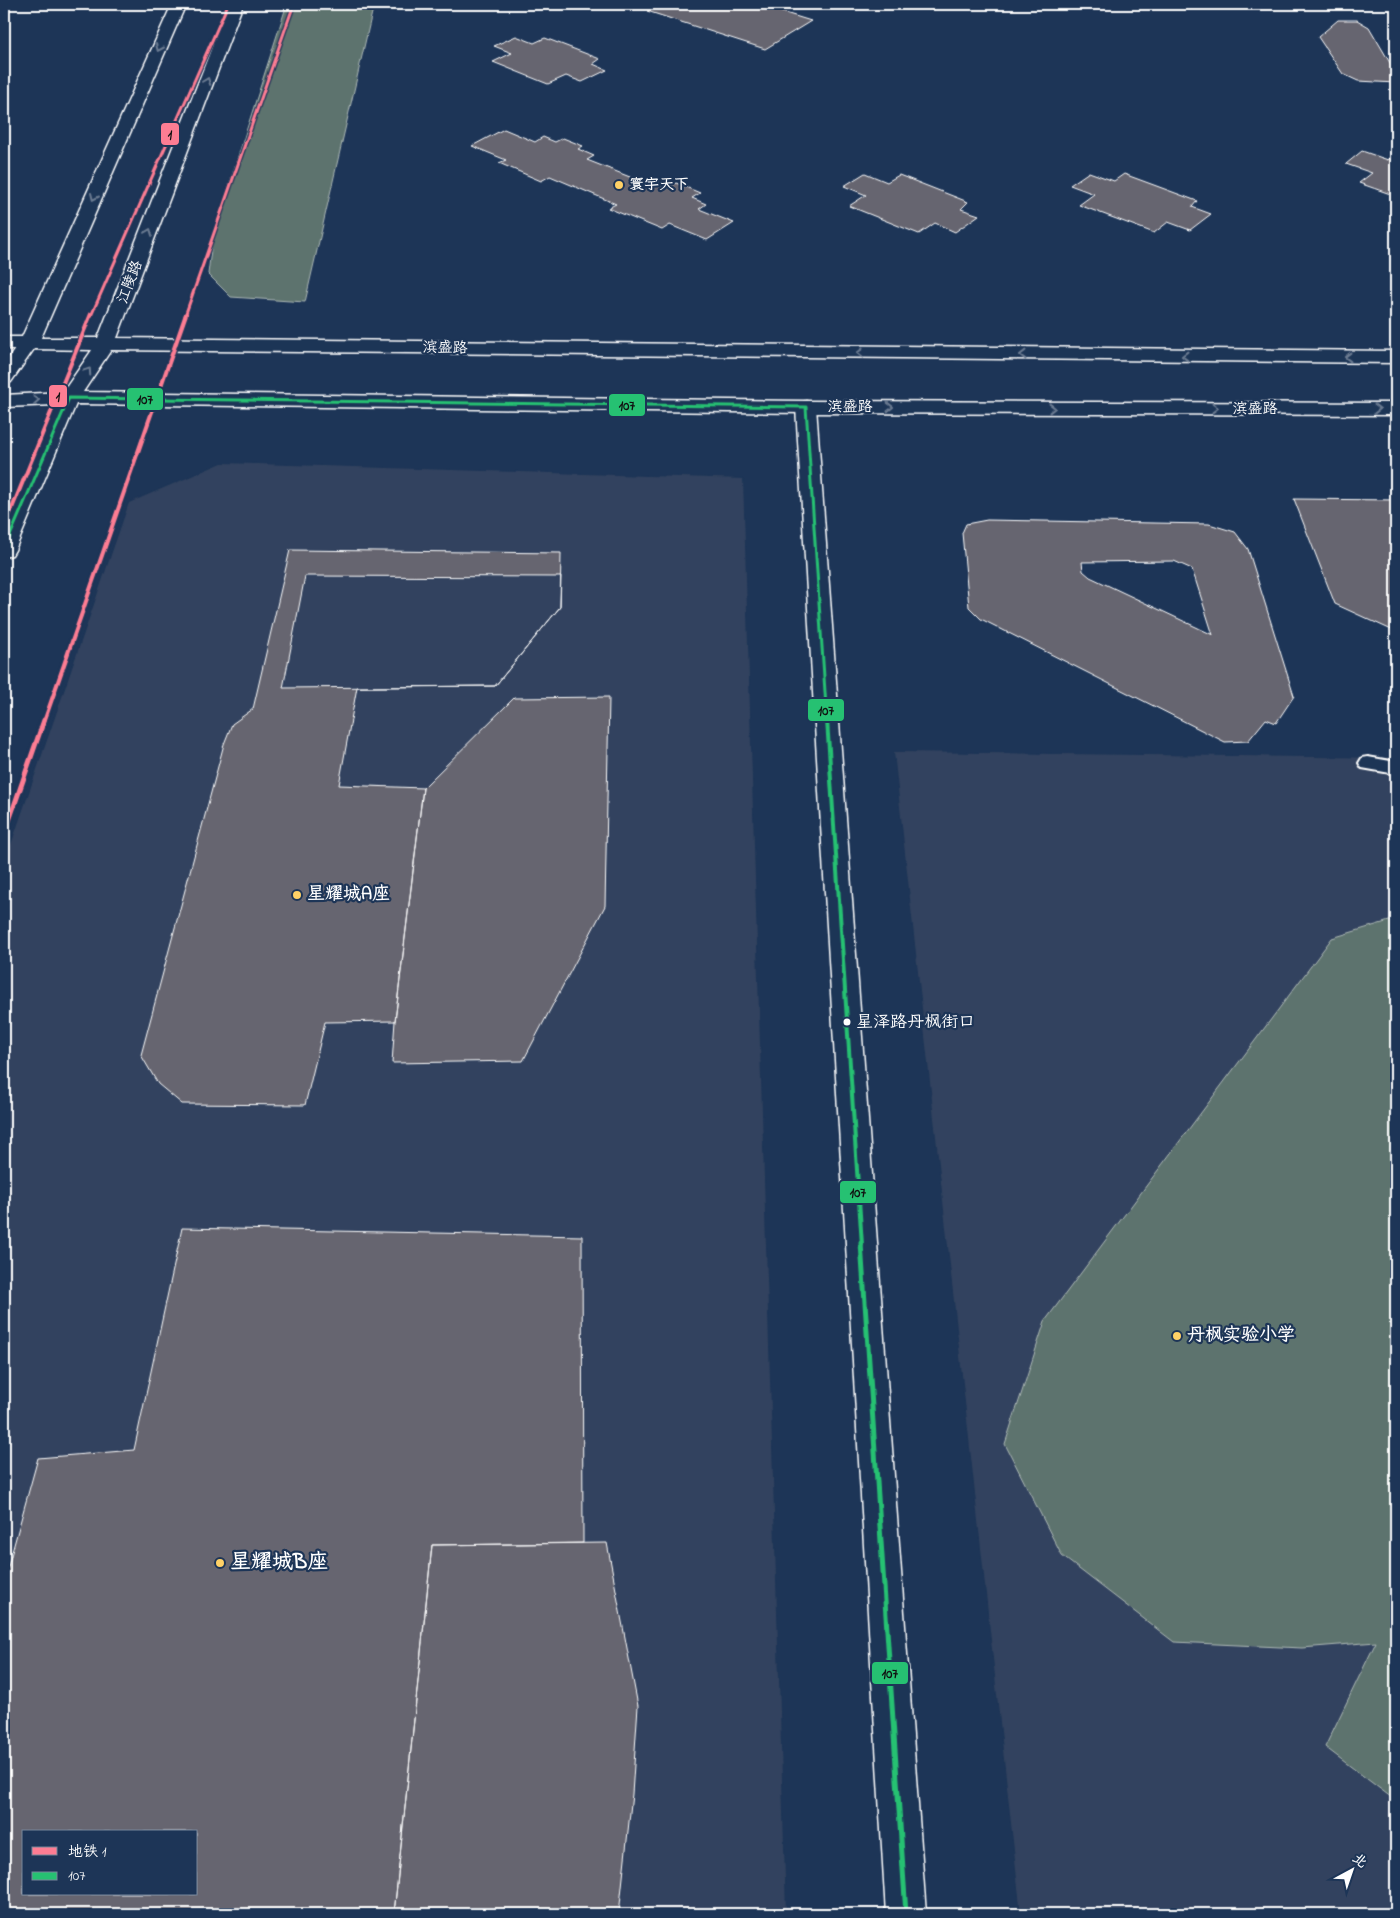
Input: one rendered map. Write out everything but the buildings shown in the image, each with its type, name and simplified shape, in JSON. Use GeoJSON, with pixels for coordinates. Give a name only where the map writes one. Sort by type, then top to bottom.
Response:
{"type":"FeatureCollection","features":[{"type":"Feature","properties":{"kind":"main road"},"geometry":{"type":"LineString","coordinates":[[4,378],[29,343],[179,4]]}},
{"type":"Feature","properties":{"kind":"main road","name":"江陵路"},"geometry":{"type":"LineString","coordinates":[[4,550],[69,398],[106,343],[236,4]]}},
{"type":"Feature","properties":{"kind":"main road","name":"滨盛路"},"geometry":{"type":"LineString","coordinates":[[4,343],[940,354],[1396,357]]}},
{"type":"Feature","properties":{"kind":"main road","name":"滨盛路"},"geometry":{"type":"LineString","coordinates":[[4,401],[69,398],[806,407],[1396,409]]}},
{"type":"Feature","properties":{"kind":"main road"},"geometry":{"type":"LineString","coordinates":[[806,407],[906,1914]]}},
{"type":"Feature","properties":{"kind":"lane"},"geometry":{"type":"LineString","coordinates":[[1368,763],[1396,768]]}},
{"type":"Feature","properties":{"kind":"shaded area"},"geometry":{"type":"Polygon","coordinates":[[[222,463],[743,479],[786,1914],[4,1914],[4,865],[129,503],[222,463]]]}},
{"type":"Feature","properties":{"kind":"shaded area","name":"丹枫实验小学"},"geometry":{"type":"Polygon","coordinates":[[[894,752],[1396,758],[1396,1914],[1021,1914],[894,752]]]}},
{"type":"Feature","properties":{"kind":"green space"},"geometry":{"type":"Polygon","coordinates":[[[287,4],[374,4],[305,302],[231,297],[208,274],[213,234],[287,4]]]}},
{"type":"Feature","properties":{"kind":"green space"},"geometry":{"type":"Polygon","coordinates":[[[1396,919],[1396,1801],[1325,1747],[1376,1642],[1302,1648],[1174,1642],[1062,1556],[1005,1444],[1045,1321],[1332,938],[1396,919]]]}},
{"type":"Feature","properties":{"kind":"metro line","name":"1"},"geometry":{"type":"LineString","coordinates":[[4,528],[107,276],[228,4]]}},
{"type":"Feature","properties":{"kind":"metro line","name":"1"},"geometry":{"type":"LineString","coordinates":[[4,835],[294,4]]}},
{"type":"Feature","properties":{"kind":"transit line","name":"107"},"geometry":{"type":"LineString","coordinates":[[4,550],[69,398],[806,407],[906,1914]]}},
{"type":"Feature","properties":{"kind":"place","name":"寰宇天下"},"geometry":{"type":"Point","coordinates":[619,185]}},
{"type":"Feature","properties":{"kind":"place","name":"星耀城A座"},"geometry":{"type":"Point","coordinates":[297,895]}},
{"type":"Feature","properties":{"kind":"place","name":"星泽路丹枫街口"},"geometry":{"type":"Point","coordinates":[847,1022]}},
{"type":"Feature","properties":{"kind":"place","name":"丹枫实验小学"},"geometry":{"type":"Point","coordinates":[1177,1336]}},
{"type":"Feature","properties":{"kind":"place","name":"星耀城B座"},"geometry":{"type":"Point","coordinates":[220,1563]}}]}
